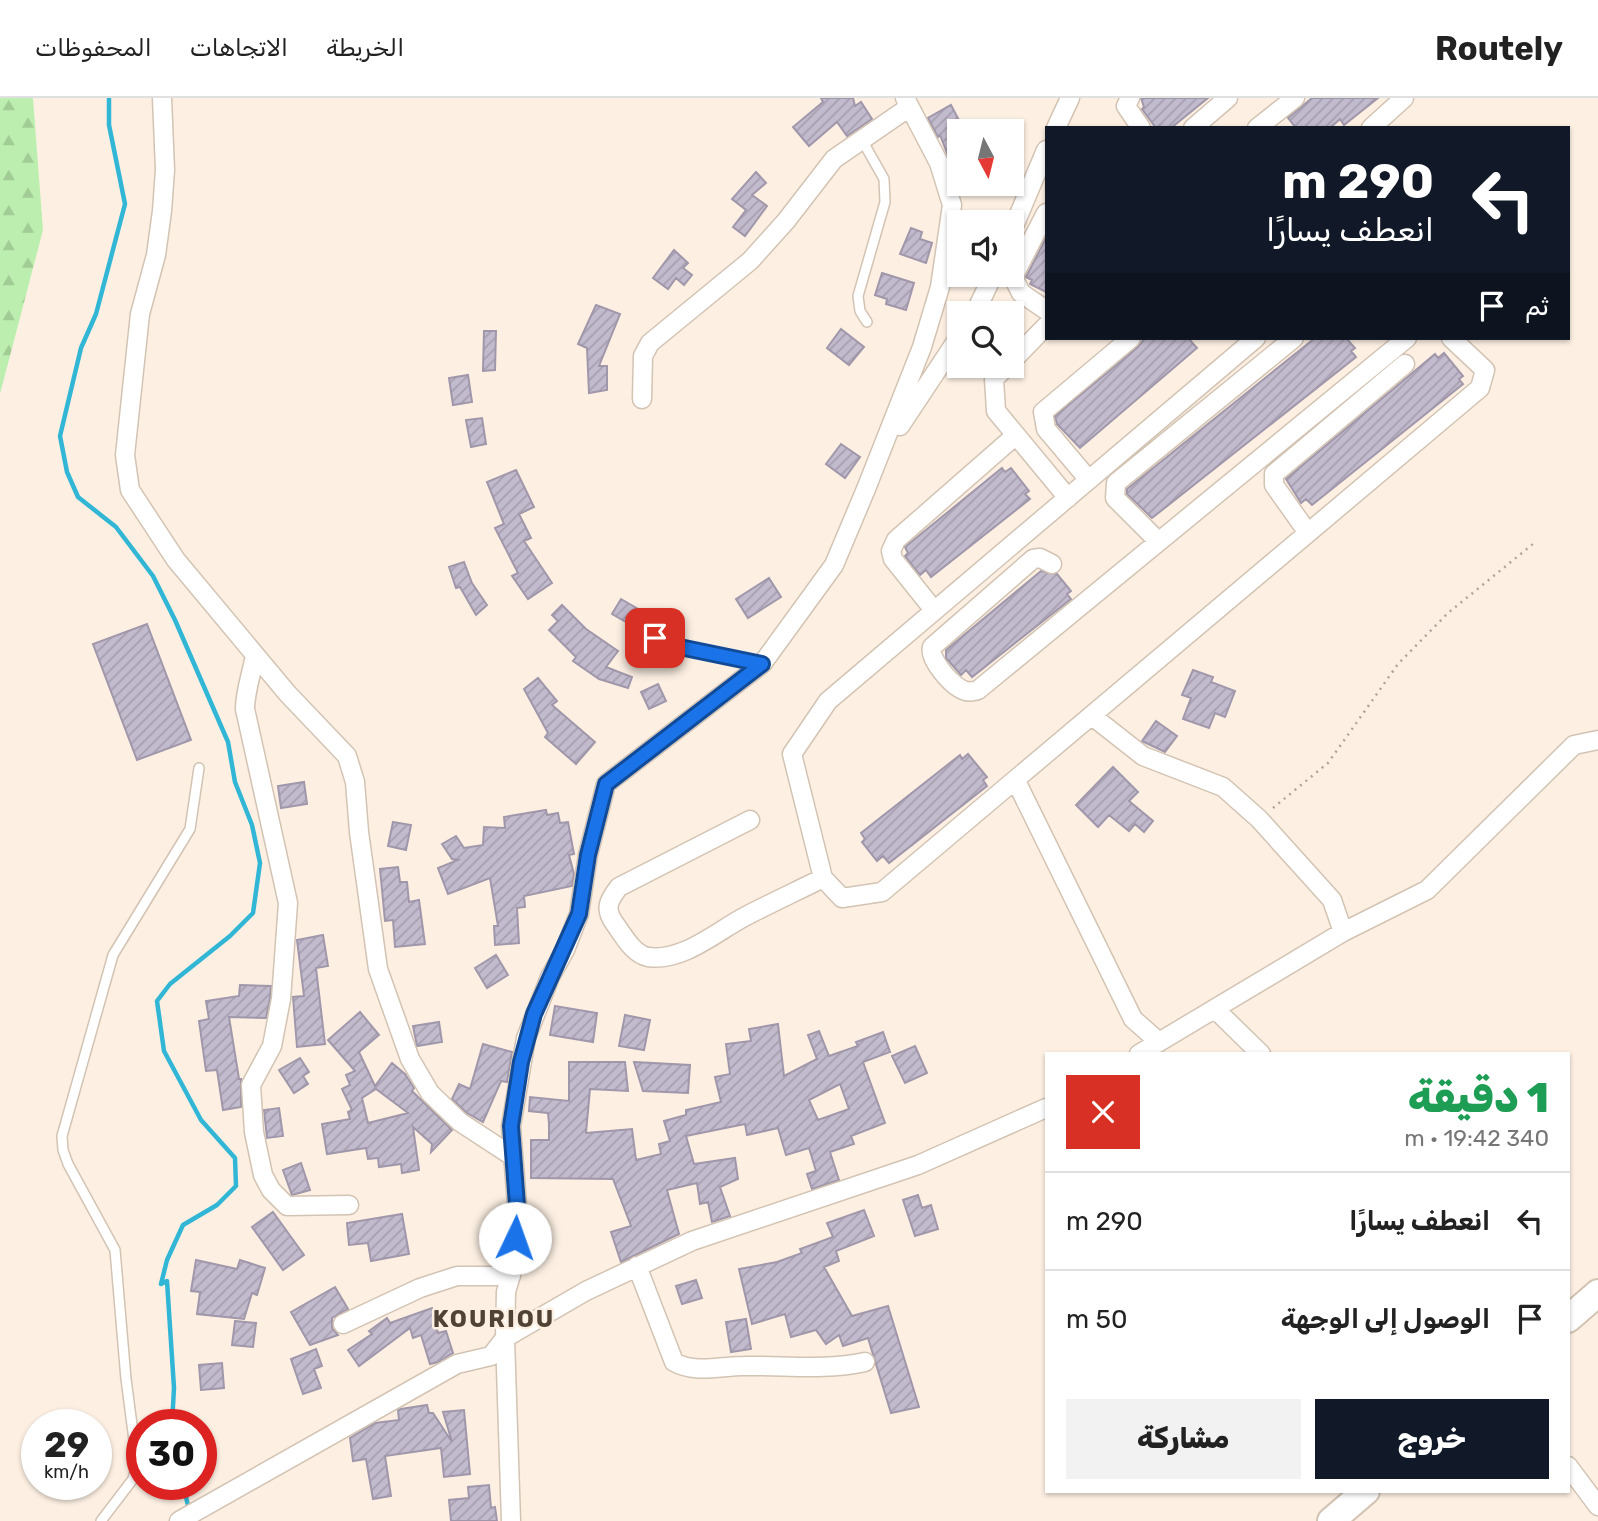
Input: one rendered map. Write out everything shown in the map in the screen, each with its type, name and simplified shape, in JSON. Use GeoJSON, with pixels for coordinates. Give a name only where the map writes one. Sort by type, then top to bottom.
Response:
{"type":"FeatureCollection","features":[{"type":"Feature","properties":{"kind":"main road"},"geometry":{"type":"LineString","coordinates":[[1570,1317],[1598,1293]]}},
{"type":"Feature","properties":{"kind":"main road"},"geometry":{"type":"LineString","coordinates":[[1331,1521],[1364,1493]]}},
{"type":"Feature","properties":{"kind":"street"},"geometry":{"type":"LineString","coordinates":[[162,98],[165,170],[162,211],[156,255],[140,314],[125,455],[130,490],[176,559],[255,655],[347,755],[355,782],[359,832],[378,968],[410,1059],[430,1093],[450,1113],[512,1156]]}},
{"type":"Feature","properties":{"kind":"street"},"geometry":{"type":"LineString","coordinates":[[1057,126],[1070,98]]}},
{"type":"Feature","properties":{"kind":"street"},"geometry":{"type":"LineString","coordinates":[[1130,98],[1126,106],[1139,126]]}},
{"type":"Feature","properties":{"kind":"street"},"geometry":{"type":"LineString","coordinates":[[1195,126],[1228,98]]}},
{"type":"Feature","properties":{"kind":"street"},"geometry":{"type":"LineString","coordinates":[[1259,126],[1295,98]]}},
{"type":"Feature","properties":{"kind":"street"},"geometry":{"type":"LineString","coordinates":[[1373,126],[1404,98]]}},
{"type":"Feature","properties":{"kind":"street"},"geometry":{"type":"LineString","coordinates":[[510,1521],[506,1292],[511,1276],[517,1205],[511,1126],[526,1038],[550,976],[565,950],[579,914],[588,855],[606,784],[762,664],[834,565],[879,458],[922,347],[940,287],[951,205],[939,163],[907,103],[834,159],[786,221],[750,261],[650,343],[643,356],[642,399]]}},
{"type":"Feature","properties":{"kind":"street"},"geometry":{"type":"LineString","coordinates":[[1021,210],[1045,152]]}},
{"type":"Feature","properties":{"kind":"street"},"geometry":{"type":"LineString","coordinates":[[1045,215],[1013,278],[1021,293],[1045,309]]}},
{"type":"Feature","properties":{"kind":"street"},"geometry":{"type":"LineString","coordinates":[[1024,349],[1045,327]]}},
{"type":"Feature","properties":{"kind":"street"},"geometry":{"type":"LineString","coordinates":[[1089,480],[1046,429],[1043,412],[1129,340]]}},
{"type":"Feature","properties":{"kind":"street"},"geometry":{"type":"LineString","coordinates":[[1254,340],[933,609],[828,701],[792,754],[823,878],[842,898],[882,892],[1480,388],[1485,370],[1453,340]]}},
{"type":"Feature","properties":{"kind":"street"},"geometry":{"type":"LineString","coordinates":[[1158,541],[1115,498],[1116,483],[1292,340]]}},
{"type":"Feature","properties":{"kind":"street"},"geometry":{"type":"LineString","coordinates":[[1052,564],[1040,558],[1033,559],[932,647],[932,659],[957,686],[967,692],[978,690],[1404,340]]}},
{"type":"Feature","properties":{"kind":"street"},"geometry":{"type":"LineString","coordinates":[[879,458],[947,355]]}},
{"type":"Feature","properties":{"kind":"street"},"geometry":{"type":"LineString","coordinates":[[1308,533],[1274,485],[1274,474],[1405,364]]}},
{"type":"Feature","properties":{"kind":"street"},"geometry":{"type":"LineString","coordinates":[[995,378],[996,411],[1068,498]]}},
{"type":"Feature","properties":{"kind":"street"},"geometry":{"type":"LineString","coordinates":[[933,609],[893,559],[891,551],[896,540],[1016,435]]}},
{"type":"Feature","properties":{"kind":"street"},"geometry":{"type":"LineString","coordinates":[[255,655],[244,709],[288,903],[281,999],[272,1046],[251,1085],[254,1132],[263,1175],[271,1190],[287,1206],[349,1205]]}},
{"type":"Feature","properties":{"kind":"street"},"geometry":{"type":"LineString","coordinates":[[1092,716],[1143,756],[1223,787],[1259,819],[1332,900],[1343,932]]}},
{"type":"Feature","properties":{"kind":"street"},"geometry":{"type":"LineString","coordinates":[[1142,1052],[1343,932],[1427,890],[1574,746],[1598,740]]}},
{"type":"Feature","properties":{"kind":"street"},"geometry":{"type":"LineString","coordinates":[[1016,781],[1133,1019],[1159,1042]]}},
{"type":"Feature","properties":{"kind":"street"},"geometry":{"type":"LineString","coordinates":[[750,820],[619,887],[608,901],[608,914],[629,944],[646,957],[664,956],[687,948],[823,878]]}},
{"type":"Feature","properties":{"kind":"street"},"geometry":{"type":"LineString","coordinates":[[1215,1009],[1259,1052]]}},
{"type":"Feature","properties":{"kind":"street"},"geometry":{"type":"LineString","coordinates":[[179,1521],[457,1364],[491,1356],[505,1338],[586,1291],[637,1266],[692,1241],[918,1165],[1045,1108]]}},
{"type":"Feature","properties":{"kind":"street"},"geometry":{"type":"LineString","coordinates":[[637,1266],[674,1362],[686,1369],[745,1366],[809,1369],[865,1362]]}},
{"type":"Feature","properties":{"kind":"street"},"geometry":{"type":"LineString","coordinates":[[343,1324],[420,1287],[457,1276],[511,1276]]}},
{"type":"Feature","properties":{"kind":"street"},"geometry":{"type":"LineString","coordinates":[[1570,1469],[1598,1506]]}},
{"type":"Feature","properties":{"kind":"lane"},"geometry":{"type":"LineString","coordinates":[[862,139],[886,187],[885,202],[858,296],[860,311],[867,322]]}},
{"type":"Feature","properties":{"kind":"lane"},"geometry":{"type":"LineString","coordinates":[[640,631],[670,645],[762,664]]}},
{"type":"Feature","properties":{"kind":"lane"},"geometry":{"type":"LineString","coordinates":[[101,1521],[133,1479],[137,1463],[126,1379],[115,1250],[68,1164],[62,1150],[62,1136],[113,956],[190,829],[199,768]]}},
{"type":"Feature","properties":{"kind":"path"},"geometry":{"type":"LineString","coordinates":[[1259,819],[1328,763],[1398,664],[1448,613],[1533,544]]}},
{"type":"Feature","properties":{"kind":"green space"},"geometry":{"type":"Polygon","coordinates":[[[0,98],[33,98],[43,230],[0,394],[0,98]]]}},
{"type":"Feature","properties":{"kind":"building"},"geometry":{"type":"Polygon","coordinates":[[[821,98],[853,98],[855,106],[861,102],[872,119],[847,136],[837,122],[809,146],[793,127],[823,102],[821,98]]]}},
{"type":"Feature","properties":{"kind":"building"},"geometry":{"type":"Polygon","coordinates":[[[1141,98],[1208,98],[1173,126],[1155,126],[1142,109],[1144,107],[1141,98]]]}},
{"type":"Feature","properties":{"kind":"building"},"geometry":{"type":"Polygon","coordinates":[[[1312,98],[1378,98],[1344,125],[1340,119],[1332,126],[1294,126],[1288,118],[1312,98]]]}},
{"type":"Feature","properties":{"kind":"building"},"geometry":{"type":"Polygon","coordinates":[[[951,105],[958,119],[947,119],[947,153],[940,135],[938,137],[928,118],[951,105]]]}},
{"type":"Feature","properties":{"kind":"building"},"geometry":{"type":"Polygon","coordinates":[[[756,172],[766,183],[752,195],[767,206],[745,236],[733,227],[746,210],[732,199],[756,172]]]}},
{"type":"Feature","properties":{"kind":"building"},"geometry":{"type":"Polygon","coordinates":[[[911,228],[922,232],[920,239],[932,243],[926,263],[900,254],[911,228]]]}},
{"type":"Feature","properties":{"kind":"building"},"geometry":{"type":"Polygon","coordinates":[[[1045,240],[1045,292],[1030,284],[1032,280],[1026,277],[1045,240]]]}},
{"type":"Feature","properties":{"kind":"building"},"geometry":{"type":"Polygon","coordinates":[[[674,250],[688,263],[683,268],[692,275],[684,285],[676,278],[668,289],[653,278],[674,250]]]}},
{"type":"Feature","properties":{"kind":"building"},"geometry":{"type":"Polygon","coordinates":[[[882,273],[914,283],[906,310],[886,304],[887,299],[875,295],[882,273]]]}},
{"type":"Feature","properties":{"kind":"building"},"geometry":{"type":"Polygon","coordinates":[[[596,305],[620,314],[599,366],[607,366],[607,390],[589,393],[587,348],[578,344],[596,305]]]}},
{"type":"Feature","properties":{"kind":"building"},"geometry":{"type":"Polygon","coordinates":[[[841,329],[864,347],[849,365],[827,348],[841,329]]]}},
{"type":"Feature","properties":{"kind":"building"},"geometry":{"type":"Polygon","coordinates":[[[484,331],[496,331],[495,370],[483,371],[484,331]]]}},
{"type":"Feature","properties":{"kind":"building"},"geometry":{"type":"Polygon","coordinates":[[[1143,340],[1190,340],[1197,348],[1080,448],[1057,424],[1055,416],[1143,340]]]}},
{"type":"Feature","properties":{"kind":"building"},"geometry":{"type":"Polygon","coordinates":[[[1313,340],[1348,340],[1355,348],[1351,351],[1356,357],[1152,518],[1127,494],[1127,489],[1313,340]]]}},
{"type":"Feature","properties":{"kind":"building"},"geometry":{"type":"Polygon","coordinates":[[[1444,353],[1463,376],[1459,379],[1463,384],[1312,505],[1306,499],[1301,503],[1286,479],[1435,354],[1438,358],[1444,353]]]}},
{"type":"Feature","properties":{"kind":"building"},"geometry":{"type":"Polygon","coordinates":[[[468,375],[472,402],[453,405],[449,378],[468,375]]]}},
{"type":"Feature","properties":{"kind":"building"},"geometry":{"type":"Polygon","coordinates":[[[482,418],[486,444],[471,447],[466,420],[482,418]]]}},
{"type":"Feature","properties":{"kind":"building"},"geometry":{"type":"Polygon","coordinates":[[[841,444],[860,457],[845,478],[826,464],[841,444]]]}},
{"type":"Feature","properties":{"kind":"building"},"geometry":{"type":"Polygon","coordinates":[[[1002,468],[1005,472],[1011,468],[1029,491],[1025,494],[1030,499],[931,577],[926,570],[920,575],[905,556],[908,553],[905,547],[1002,468]]]}},
{"type":"Feature","properties":{"kind":"building"},"geometry":{"type":"Polygon","coordinates":[[[516,470],[534,507],[519,514],[531,538],[524,541],[552,583],[528,599],[512,576],[518,573],[495,528],[504,524],[487,482],[516,470]]]}},
{"type":"Feature","properties":{"kind":"building"},"geometry":{"type":"Polygon","coordinates":[[[464,562],[472,583],[487,605],[476,615],[460,587],[456,588],[449,567],[464,562]]]}},
{"type":"Feature","properties":{"kind":"building"},"geometry":{"type":"Polygon","coordinates":[[[1041,571],[1057,574],[1071,591],[1067,594],[1071,599],[972,677],[966,670],[961,675],[946,658],[946,650],[1041,571]]]}},
{"type":"Feature","properties":{"kind":"building"},"geometry":{"type":"Polygon","coordinates":[[[769,578],[781,597],[748,618],[736,599],[769,578]]]}},
{"type":"Feature","properties":{"kind":"building"},"geometry":{"type":"Polygon","coordinates":[[[621,599],[640,610],[631,625],[612,614],[621,599]]]}},
{"type":"Feature","properties":{"kind":"building"},"geometry":{"type":"Polygon","coordinates":[[[562,605],[586,629],[618,651],[606,667],[632,677],[628,688],[599,679],[573,661],[576,657],[549,630],[558,621],[552,615],[562,605]]]}},
{"type":"Feature","properties":{"kind":"building"},"geometry":{"type":"Polygon","coordinates":[[[147,624],[191,740],[137,760],[93,644],[147,624]]]}},
{"type":"Feature","properties":{"kind":"building"},"geometry":{"type":"Polygon","coordinates":[[[1193,670],[1213,677],[1211,682],[1235,691],[1225,717],[1215,713],[1209,728],[1183,719],[1191,698],[1182,695],[1193,670]]]}},
{"type":"Feature","properties":{"kind":"building"},"geometry":{"type":"Polygon","coordinates":[[[538,678],[557,701],[552,705],[595,742],[576,764],[545,737],[548,733],[524,689],[538,678]]]}},
{"type":"Feature","properties":{"kind":"building"},"geometry":{"type":"Polygon","coordinates":[[[658,684],[666,701],[649,709],[641,692],[658,684]]]}},
{"type":"Feature","properties":{"kind":"building"},"geometry":{"type":"Polygon","coordinates":[[[1156,721],[1177,736],[1165,752],[1142,741],[1156,721]]]}},
{"type":"Feature","properties":{"kind":"building"},"geometry":{"type":"Polygon","coordinates":[[[968,754],[987,777],[983,780],[987,786],[889,863],[883,856],[877,861],[862,842],[865,839],[861,833],[960,755],[962,759],[968,754]]]}},
{"type":"Feature","properties":{"kind":"building"},"geometry":{"type":"Polygon","coordinates":[[[1113,767],[1138,792],[1129,801],[1153,821],[1144,832],[1135,824],[1129,831],[1109,815],[1098,827],[1076,805],[1113,767]]]}},
{"type":"Feature","properties":{"kind":"building"},"geometry":{"type":"Polygon","coordinates":[[[304,782],[307,804],[281,808],[278,786],[304,782]]]}},
{"type":"Feature","properties":{"kind":"building"},"geometry":{"type":"Polygon","coordinates":[[[546,810],[547,815],[558,813],[560,823],[568,822],[574,854],[569,855],[574,874],[572,886],[524,896],[525,907],[517,908],[519,943],[495,945],[494,926],[498,926],[490,878],[448,894],[438,868],[458,860],[452,859],[442,844],[456,836],[464,848],[483,845],[484,827],[505,828],[504,817],[546,810]]]}},
{"type":"Feature","properties":{"kind":"building"},"geometry":{"type":"Polygon","coordinates":[[[393,822],[411,825],[406,850],[388,846],[393,822]]]}},
{"type":"Feature","properties":{"kind":"building"},"geometry":{"type":"Polygon","coordinates":[[[398,867],[400,882],[407,882],[409,902],[419,900],[425,944],[395,947],[393,920],[385,921],[380,869],[398,867]]]}},
{"type":"Feature","properties":{"kind":"building"},"geometry":{"type":"Polygon","coordinates":[[[323,935],[328,966],[316,968],[325,1044],[297,1047],[293,997],[304,996],[297,940],[323,935]]]}},
{"type":"Feature","properties":{"kind":"building"},"geometry":{"type":"Polygon","coordinates":[[[496,955],[508,975],[487,988],[475,968],[496,955]]]}},
{"type":"Feature","properties":{"kind":"building"},"geometry":{"type":"Polygon","coordinates":[[[240,985],[271,986],[270,998],[266,1018],[229,1017],[241,1079],[241,1107],[223,1110],[217,1070],[206,1071],[199,1021],[209,1019],[206,1001],[239,996],[240,985]]]}},
{"type":"Feature","properties":{"kind":"building"},"geometry":{"type":"Polygon","coordinates":[[[555,1006],[597,1013],[593,1042],[550,1035],[555,1006]]]}},
{"type":"Feature","properties":{"kind":"building"},"geometry":{"type":"Polygon","coordinates":[[[360,1012],[379,1035],[359,1052],[375,1086],[392,1063],[405,1074],[414,1088],[412,1091],[452,1130],[431,1152],[432,1144],[413,1127],[419,1170],[402,1173],[401,1164],[379,1167],[378,1158],[368,1159],[366,1148],[327,1154],[322,1124],[350,1119],[348,1112],[352,1110],[342,1089],[350,1085],[346,1075],[355,1071],[328,1040],[360,1012]],[[376,1089],[362,1098],[368,1123],[408,1113],[376,1089]]]}},
{"type":"Feature","properties":{"kind":"building"},"geometry":{"type":"Polygon","coordinates":[[[625,1015],[650,1020],[644,1050],[619,1046],[625,1015]]]}},
{"type":"Feature","properties":{"kind":"building"},"geometry":{"type":"Polygon","coordinates":[[[439,1022],[442,1042],[417,1046],[413,1026],[439,1022]]]}},
{"type":"Feature","properties":{"kind":"building"},"geometry":{"type":"Polygon","coordinates":[[[778,1024],[784,1076],[817,1059],[808,1035],[819,1031],[829,1056],[858,1046],[856,1042],[883,1032],[890,1052],[863,1062],[885,1123],[851,1136],[854,1144],[830,1152],[839,1180],[812,1189],[807,1174],[816,1171],[809,1148],[786,1155],[778,1128],[747,1135],[745,1124],[686,1136],[694,1164],[735,1158],[738,1179],[720,1187],[730,1216],[712,1222],[708,1202],[700,1204],[697,1183],[667,1190],[679,1234],[621,1262],[611,1232],[631,1226],[613,1179],[531,1178],[531,1140],[549,1140],[549,1124],[548,1113],[529,1111],[530,1097],[569,1101],[569,1062],[625,1062],[628,1091],[590,1089],[586,1133],[632,1129],[636,1160],[661,1154],[659,1144],[670,1141],[664,1121],[686,1115],[686,1110],[721,1102],[715,1077],[730,1074],[726,1044],[751,1041],[749,1029],[778,1024]],[[840,1084],[809,1100],[818,1120],[849,1109],[840,1084]]]}},
{"type":"Feature","properties":{"kind":"building"},"geometry":{"type":"Polygon","coordinates":[[[483,1044],[512,1052],[507,1082],[501,1081],[483,1122],[467,1113],[452,1099],[459,1084],[470,1089],[483,1044]]]}},
{"type":"Feature","properties":{"kind":"building"},"geometry":{"type":"Polygon","coordinates":[[[915,1046],[927,1073],[905,1083],[892,1056],[915,1046]]]}},
{"type":"Feature","properties":{"kind":"building"},"geometry":{"type":"Polygon","coordinates":[[[300,1058],[309,1072],[303,1076],[308,1084],[294,1093],[279,1070],[300,1058]]]}},
{"type":"Feature","properties":{"kind":"building"},"geometry":{"type":"Polygon","coordinates":[[[634,1062],[690,1065],[688,1093],[643,1091],[634,1062]]]}},
{"type":"Feature","properties":{"kind":"building"},"geometry":{"type":"Polygon","coordinates":[[[279,1108],[283,1136],[267,1138],[264,1110],[279,1108]]]}},
{"type":"Feature","properties":{"kind":"building"},"geometry":{"type":"Polygon","coordinates":[[[301,1163],[310,1190],[292,1195],[283,1170],[301,1163]]]}},
{"type":"Feature","properties":{"kind":"building"},"geometry":{"type":"Polygon","coordinates":[[[918,1195],[922,1208],[931,1205],[938,1229],[915,1236],[903,1200],[918,1195]]]}},
{"type":"Feature","properties":{"kind":"building"},"geometry":{"type":"Polygon","coordinates":[[[864,1210],[874,1236],[836,1251],[839,1261],[824,1267],[852,1316],[888,1306],[919,1407],[891,1413],[868,1338],[843,1346],[839,1335],[826,1344],[816,1330],[791,1337],[785,1314],[752,1324],[739,1269],[777,1262],[802,1253],[800,1249],[833,1237],[827,1223],[864,1210]]]}},
{"type":"Feature","properties":{"kind":"building"},"geometry":{"type":"Polygon","coordinates":[[[273,1212],[304,1255],[283,1270],[252,1227],[273,1212]]]}},
{"type":"Feature","properties":{"kind":"building"},"geometry":{"type":"Polygon","coordinates":[[[402,1214],[409,1254],[371,1261],[368,1243],[349,1245],[347,1223],[402,1214]]]}},
{"type":"Feature","properties":{"kind":"building"},"geometry":{"type":"Polygon","coordinates":[[[196,1260],[237,1269],[240,1260],[265,1268],[257,1295],[252,1293],[244,1319],[197,1314],[200,1292],[191,1291],[196,1260]]]}},
{"type":"Feature","properties":{"kind":"building"},"geometry":{"type":"Polygon","coordinates":[[[696,1280],[702,1298],[682,1304],[676,1286],[696,1280]]]}},
{"type":"Feature","properties":{"kind":"building"},"geometry":{"type":"Polygon","coordinates":[[[335,1287],[348,1309],[332,1318],[332,1328],[338,1335],[310,1345],[291,1312],[335,1287]]]}},
{"type":"Feature","properties":{"kind":"building"},"geometry":{"type":"Polygon","coordinates":[[[432,1308],[438,1333],[446,1331],[453,1353],[438,1362],[430,1364],[421,1335],[413,1338],[410,1328],[359,1366],[348,1350],[372,1334],[369,1331],[387,1318],[390,1323],[432,1308]]]}},
{"type":"Feature","properties":{"kind":"building"},"geometry":{"type":"Polygon","coordinates":[[[746,1319],[751,1349],[731,1352],[726,1322],[746,1319]]]}},
{"type":"Feature","properties":{"kind":"building"},"geometry":{"type":"Polygon","coordinates":[[[235,1321],[256,1323],[253,1347],[232,1345],[235,1321]]]}},
{"type":"Feature","properties":{"kind":"building"},"geometry":{"type":"Polygon","coordinates":[[[316,1349],[322,1366],[314,1369],[321,1388],[303,1394],[291,1359],[316,1349]]]}},
{"type":"Feature","properties":{"kind":"building"},"geometry":{"type":"Polygon","coordinates":[[[222,1363],[224,1388],[201,1390],[199,1365],[222,1363]]]}},
{"type":"Feature","properties":{"kind":"building"},"geometry":{"type":"Polygon","coordinates":[[[427,1405],[429,1413],[433,1413],[452,1442],[443,1412],[464,1410],[470,1474],[444,1477],[441,1448],[385,1456],[391,1496],[373,1499],[366,1459],[353,1461],[350,1438],[375,1423],[399,1420],[398,1410],[427,1405]]]}},
{"type":"Feature","properties":{"kind":"building"},"geometry":{"type":"Polygon","coordinates":[[[489,1485],[491,1508],[495,1507],[497,1521],[451,1521],[449,1500],[469,1498],[468,1487],[489,1485]]]}},
{"type":"Feature","properties":{"kind":"waterway"},"geometry":{"type":"LineString","coordinates":[[109,98],[109,125],[125,204],[96,314],[81,348],[60,436],[67,472],[78,497],[116,527],[153,576],[175,620],[228,742],[235,782],[252,825],[260,863],[253,913],[230,936],[170,984],[157,1001],[164,1051],[201,1120],[235,1158],[236,1186],[217,1205],[183,1225],[167,1260],[161,1284],[167,1281],[174,1388],[173,1409]]}},
{"type":"Feature","properties":{"kind":"waterway"},"geometry":{"type":"LineString","coordinates":[[187,1500],[189,1510]]}},
{"type":"Feature","properties":{"kind":"district","name":"KOURIOU"},"geometry":{"type":"Point","coordinates":[494,1319]}},
{"type":"Feature","properties":{"kind":"route"},"geometry":{"type":"LineString","coordinates":[[515,1238],[517,1205],[511,1126],[521,1062],[534,1014],[579,914],[588,855],[606,784],[762,664],[670,645],[655,638]]}}]}
